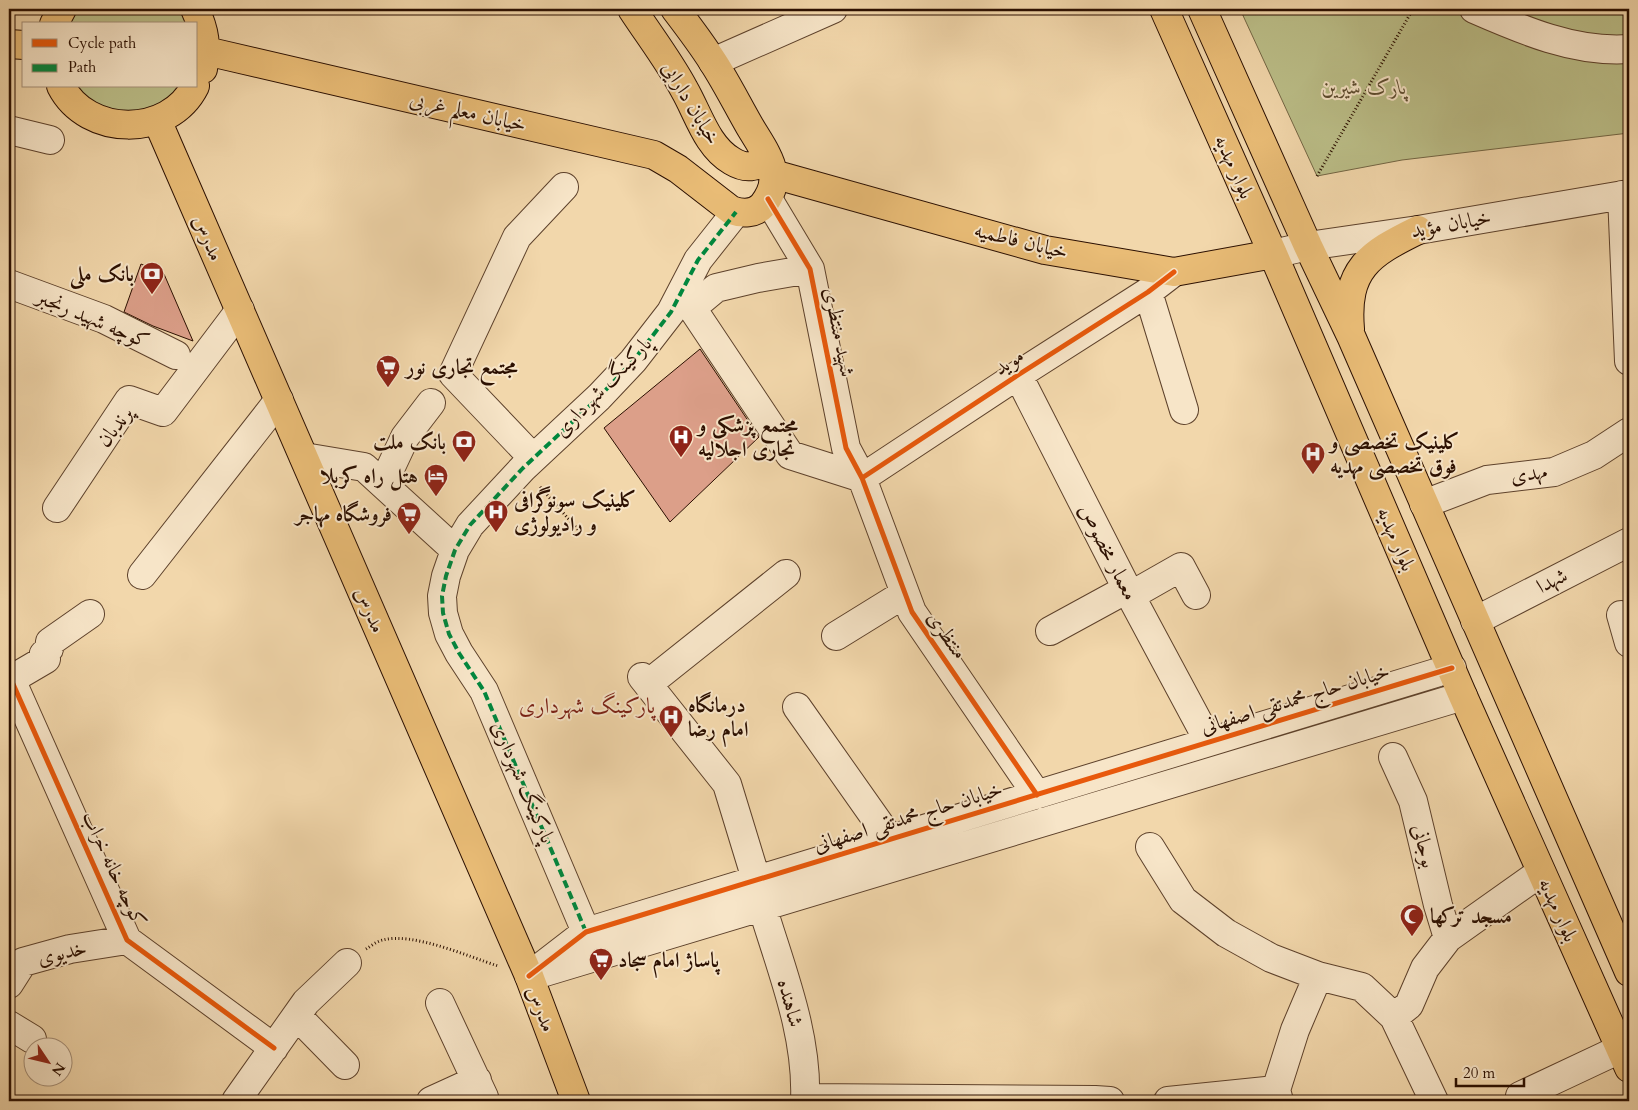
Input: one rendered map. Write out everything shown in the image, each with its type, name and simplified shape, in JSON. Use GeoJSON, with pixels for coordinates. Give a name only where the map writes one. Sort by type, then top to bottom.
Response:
{"type":"FeatureCollection","features":[{"type":"Feature","properties":{"kind":"main road"},"geometry":{"type":"LineString","coordinates":[[55,22],[62,9]]}},
{"type":"Feature","properties":{"kind":"main road"},"geometry":{"type":"LineString","coordinates":[[195,9],[203,28],[206,50],[202,73],[198,81]]}},
{"type":"Feature","properties":{"kind":"main road","name":"خیابان دارایی"},"geometry":{"type":"LineString","coordinates":[[632,9],[684,88],[706,132],[716,147],[732,161],[770,178]]}},
{"type":"Feature","properties":{"kind":"main road","name":"خیابان دارایی"},"geometry":{"type":"LineString","coordinates":[[675,9],[713,62],[770,178]]}},
{"type":"Feature","properties":{"kind":"main road","name":"بلوار مهدیه"},"geometry":{"type":"LineString","coordinates":[[1164,9],[1269,262],[1625,1058]]}},
{"type":"Feature","properties":{"kind":"main road","name":"بلوار مهدیه"},"geometry":{"type":"LineString","coordinates":[[1202,9],[1308,246],[1351,336],[1629,972]]}},
{"type":"Feature","properties":{"kind":"main road"},"geometry":{"type":"LineString","coordinates":[[9,44],[22,45]]}},
{"type":"Feature","properties":{"kind":"main road","name":"خیابان معلم غربی"},"geometry":{"type":"LineString","coordinates":[[206,50],[654,156],[678,168],[727,205]]}},
{"type":"Feature","properties":{"kind":"main road"},"geometry":{"type":"LineString","coordinates":[[693,106],[702,109],[716,107],[726,98],[726,87]]}},
{"type":"Feature","properties":{"kind":"main road"},"geometry":{"type":"LineString","coordinates":[[62,88],[65,94],[83,112],[107,123],[132,126],[157,120],[176,109],[194,88]]}},
{"type":"Feature","properties":{"kind":"main road","name":"مدرس"},"geometry":{"type":"LineString","coordinates":[[157,120],[529,976],[576,1101]]}},
{"type":"Feature","properties":{"kind":"main road"},"geometry":{"type":"LineString","coordinates":[[727,205],[749,213],[761,207],[770,178]]}},
{"type":"Feature","properties":{"kind":"main road","name":"خیابان فاطمیه"},"geometry":{"type":"LineString","coordinates":[[770,178],[1045,250],[1174,272],[1269,262]]}},
{"type":"Feature","properties":{"kind":"main road"},"geometry":{"type":"LineString","coordinates":[[1351,336],[1349,315],[1352,288],[1363,267],[1376,253],[1386,246],[1418,230]]}},
{"type":"Feature","properties":{"kind":"street"},"geometry":{"type":"LineString","coordinates":[[713,62],[833,9]]}},
{"type":"Feature","properties":{"kind":"street"},"geometry":{"type":"LineString","coordinates":[[1474,9],[1516,27],[1558,41],[1610,50],[1629,50]]}},
{"type":"Feature","properties":{"kind":"street"},"geometry":{"type":"LineString","coordinates":[[9,130],[50,140]]}},
{"type":"Feature","properties":{"kind":"street","name":"شهید منتظری"},"geometry":{"type":"LineString","coordinates":[[770,178],[810,269],[846,448],[862,478]]}},
{"type":"Feature","properties":{"kind":"street"},"geometry":{"type":"LineString","coordinates":[[528,463],[452,374],[517,237],[564,187]]}},
{"type":"Feature","properties":{"kind":"street"},"geometry":{"type":"LineString","coordinates":[[1626,194],[1629,361]]}},
{"type":"Feature","properties":{"kind":"street","name":"خیابان مؤید"},"geometry":{"type":"LineString","coordinates":[[1269,262],[1308,246],[1418,230],[1626,194]]}},
{"type":"Feature","properties":{"kind":"street","name":"پارکینگ شهرداری"},"geometry":{"type":"LineString","coordinates":[[586,932],[484,691],[449,634],[443,613],[442,596],[446,576],[455,550],[470,525],[528,463],[599,397],[634,361],[670,312],[727,205]]}},
{"type":"Feature","properties":{"kind":"street"},"geometry":{"type":"LineString","coordinates":[[810,269],[716,288],[692,308],[790,455],[862,478]]}},
{"type":"Feature","properties":{"kind":"street","name":"موید"},"geometry":{"type":"LineString","coordinates":[[862,478],[1148,292],[1174,272]]}},
{"type":"Feature","properties":{"kind":"street","name":"کوچه شهید رنجبر"},"geometry":{"type":"LineString","coordinates":[[9,284],[104,320],[176,355]]}},
{"type":"Feature","properties":{"kind":"street"},"geometry":{"type":"LineString","coordinates":[[1148,292],[1184,410]]}},
{"type":"Feature","properties":{"kind":"street","name":"پرندبان"},"geometry":{"type":"LineString","coordinates":[[57,508],[129,400],[163,412],[240,310]]}},
{"type":"Feature","properties":{"kind":"street","name":"معمار مخصوص"},"geometry":{"type":"LineString","coordinates":[[1018,375],[1129,592],[1201,727]]}},
{"type":"Feature","properties":{"kind":"street"},"geometry":{"type":"LineString","coordinates":[[142,575],[279,400]]}},
{"type":"Feature","properties":{"kind":"street"},"geometry":{"type":"LineString","coordinates":[[383,484],[405,437],[431,403]]}},
{"type":"Feature","properties":{"kind":"street","name":"مهدی"},"geometry":{"type":"LineString","coordinates":[[1424,504],[1487,480],[1554,472],[1594,455],[1629,432]]}},
{"type":"Feature","properties":{"kind":"street"},"geometry":{"type":"LineString","coordinates":[[304,456],[364,467],[455,550]]}},
{"type":"Feature","properties":{"kind":"street","name":"منتظری"},"geometry":{"type":"LineString","coordinates":[[862,478],[912,612],[1037,795]]}},
{"type":"Feature","properties":{"kind":"street","name":"شهدا"},"geometry":{"type":"LineString","coordinates":[[1476,621],[1629,542]]}},
{"type":"Feature","properties":{"kind":"street"},"geometry":{"type":"LineString","coordinates":[[1050,631],[1181,567],[1196,595]]}},
{"type":"Feature","properties":{"kind":"street"},"geometry":{"type":"LineString","coordinates":[[756,879],[727,784],[645,681],[786,574]]}},
{"type":"Feature","properties":{"kind":"street"},"geometry":{"type":"LineString","coordinates":[[836,636],[904,594]]}},
{"type":"Feature","properties":{"kind":"street"},"geometry":{"type":"LineString","coordinates":[[9,675],[17,676],[46,659],[44,654],[50,649],[50,642],[90,614]]}},
{"type":"Feature","properties":{"kind":"street"},"geometry":{"type":"LineString","coordinates":[[1621,615],[1629,643]]}},
{"type":"Feature","properties":{"kind":"street","name":"خیابان حاج محمدتقی اصفهانی"},"geometry":{"type":"LineString","coordinates":[[529,976],[586,932],[1452,668]]}},
{"type":"Feature","properties":{"kind":"street","name":"کوچه خانه خراب"},"geometry":{"type":"LineString","coordinates":[[9,675],[126,940],[274,1048]]}},
{"type":"Feature","properties":{"kind":"street"},"geometry":{"type":"LineString","coordinates":[[1425,677],[1432,680],[1440,688],[1436,705]]}},
{"type":"Feature","properties":{"kind":"street","name":"خیابان حاج محمدتقی اصفهانی"},"geometry":{"type":"LineString","coordinates":[[529,976],[1463,696]]}},
{"type":"Feature","properties":{"kind":"street"},"geometry":{"type":"LineString","coordinates":[[797,707],[890,839]]}},
{"type":"Feature","properties":{"kind":"street","name":"بوجانی"},"geometry":{"type":"LineString","coordinates":[[1393,757],[1413,801],[1438,905],[1448,938]]}},
{"type":"Feature","properties":{"kind":"street"},"geometry":{"type":"LineString","coordinates":[[1150,847],[1183,900],[1226,932],[1271,958],[1318,976],[1362,987],[1394,1017],[1434,1101]]}},
{"type":"Feature","properties":{"kind":"street"},"geometry":{"type":"LineString","coordinates":[[1394,1017],[1410,1005],[1425,968],[1448,938],[1541,872]]}},
{"type":"Feature","properties":{"kind":"street","name":"شاهنده"},"geometry":{"type":"LineString","coordinates":[[762,906],[798,1024],[806,1079],[805,1100]]}},
{"type":"Feature","properties":{"kind":"street","name":"خدیوی"},"geometry":{"type":"LineString","coordinates":[[9,984],[23,962],[70,949],[126,940]]}},
{"type":"Feature","properties":{"kind":"street"},"geometry":{"type":"LineString","coordinates":[[236,1101],[306,1002],[348,963]]}},
{"type":"Feature","properties":{"kind":"street"},"geometry":{"type":"LineString","coordinates":[[1168,1101],[1277,1096],[1295,1030],[1318,976]]}},
{"type":"Feature","properties":{"kind":"street"},"geometry":{"type":"LineString","coordinates":[[431,1101],[480,1090],[440,1003]]}},
{"type":"Feature","properties":{"kind":"street"},"geometry":{"type":"LineString","coordinates":[[296,1016],[345,1064]]}},
{"type":"Feature","properties":{"kind":"street"},"geometry":{"type":"LineString","coordinates":[[9,1025],[29,1038]]}},
{"type":"Feature","properties":{"kind":"street"},"geometry":{"type":"LineString","coordinates":[[1520,1096],[1625,1058]]}},
{"type":"Feature","properties":{"kind":"street"},"geometry":{"type":"LineString","coordinates":[[805,1100],[1110,1101]]}},
{"type":"Feature","properties":{"kind":"path"},"geometry":{"type":"LineString","coordinates":[[1317,176],[1413,9]]}},
{"type":"Feature","properties":{"kind":"path"},"geometry":{"type":"LineString","coordinates":[[528,463],[582,534]]}},
{"type":"Feature","properties":{"kind":"path"},"geometry":{"type":"LineString","coordinates":[[348,963],[382,940],[399,938],[428,943],[529,976]]}},
{"type":"Feature","properties":{"kind":"green space"},"geometry":{"type":"Polygon","coordinates":[[[72,9],[184,9],[191,22],[66,22],[72,9]]]}},
{"type":"Feature","properties":{"kind":"green space","name":"پارک شیرین"},"geometry":{"type":"Polygon","coordinates":[[[1240,9],[1629,9],[1629,133],[1402,160],[1317,176],[1240,9]]]}},
{"type":"Feature","properties":{"kind":"green space"},"geometry":{"type":"Polygon","coordinates":[[[74,88],[183,88],[156,112],[112,116],[74,88]]]}},
{"type":"Feature","properties":{"kind":"building","name":"بانک ملی"},"geometry":{"type":"Polygon","coordinates":[[[141,264],[164,274],[193,341],[153,326],[124,312],[141,264]]]}},
{"type":"Feature","properties":{"kind":"building","name":"مجتمع پزشکی و تجاری اجلالیه"},"geometry":{"type":"Polygon","coordinates":[[[700,349],[759,437],[670,522],[604,428],[700,349]]]}},
{"type":"Feature","properties":{"kind":"marked path"},"geometry":{"type":"LineString","coordinates":[[586,932],[484,691],[449,634],[443,613],[442,596],[446,576],[455,550],[470,525],[523,468],[599,397],[633,361],[671,312],[698,260],[736,212]]}},
{"type":"Feature","properties":{"kind":"cycle path"},"geometry":{"type":"LineString","coordinates":[[768,199],[810,269],[846,448],[862,478],[912,612],[1037,795]]}},
{"type":"Feature","properties":{"kind":"cycle path"},"geometry":{"type":"LineString","coordinates":[[862,478],[1148,292],[1174,272]]}},
{"type":"Feature","properties":{"kind":"cycle path"},"geometry":{"type":"LineString","coordinates":[[529,976],[586,932],[1452,668]]}},
{"type":"Feature","properties":{"kind":"cycle path"},"geometry":{"type":"LineString","coordinates":[[9,675],[127,940],[274,1048]]}},
{"type":"Feature","properties":{"kind":"place","name":"بانک ملی"},"geometry":{"type":"Point","coordinates":[152,295]}},
{"type":"Feature","properties":{"kind":"place","name":"مجتمع تجاری نور"},"geometry":{"type":"Point","coordinates":[388,388]}},
{"type":"Feature","properties":{"kind":"place","name":"مجتمع پزشکی و تجاری اجلالیه"},"geometry":{"type":"Point","coordinates":[681,458]}},
{"type":"Feature","properties":{"kind":"place","name":"بانک ملت"},"geometry":{"type":"Point","coordinates":[464,463]}},
{"type":"Feature","properties":{"kind":"place","name":"کلینیک تخصصی و فوق تخصصی مهدیه"},"geometry":{"type":"Point","coordinates":[1313,475]}},
{"type":"Feature","properties":{"kind":"place","name":"هتل راه کربلا"},"geometry":{"type":"Point","coordinates":[436,497]}},
{"type":"Feature","properties":{"kind":"place","name":"کلینیک سونوگرافی و رادیولوژی"},"geometry":{"type":"Point","coordinates":[496,533]}},
{"type":"Feature","properties":{"kind":"place","name":"فروشگاه مهاجر"},"geometry":{"type":"Point","coordinates":[409,535]}},
{"type":"Feature","properties":{"kind":"place","name":"درمانگاه امام رضا"},"geometry":{"type":"Point","coordinates":[671,738]}},
{"type":"Feature","properties":{"kind":"place","name":"مسجد ترکها"},"geometry":{"type":"Point","coordinates":[1412,937]}},
{"type":"Feature","properties":{"kind":"place","name":"پاساژ امام سجاد"},"geometry":{"type":"Point","coordinates":[601,981]}},
{"type":"Feature","properties":{"kind":"district","name":"پارکینگ شهرداری"},"geometry":{"type":"Point","coordinates":[587,706]}}]}
